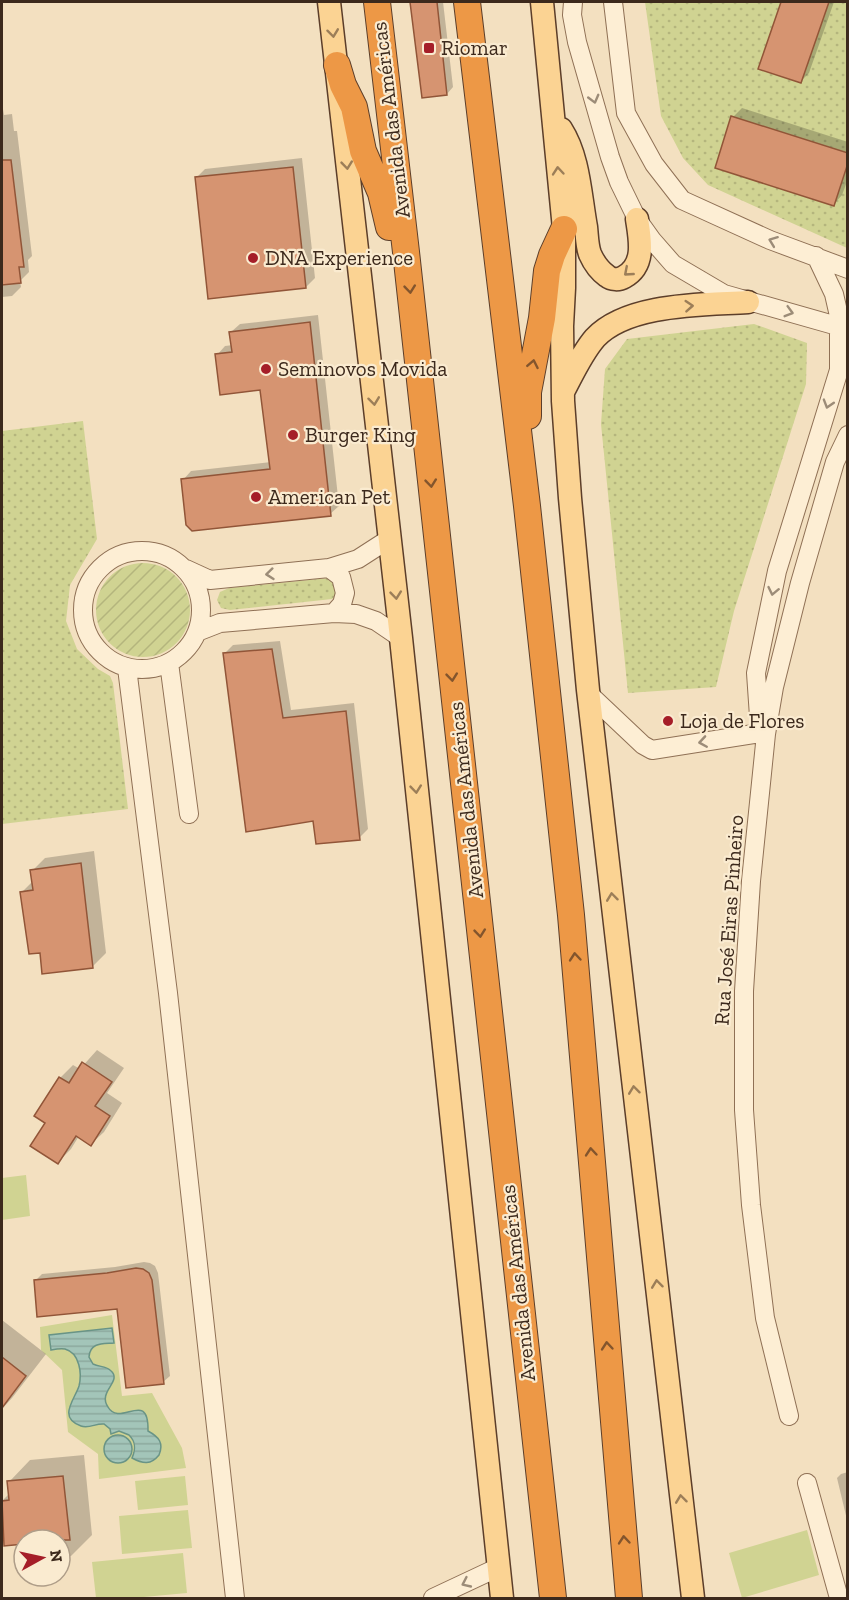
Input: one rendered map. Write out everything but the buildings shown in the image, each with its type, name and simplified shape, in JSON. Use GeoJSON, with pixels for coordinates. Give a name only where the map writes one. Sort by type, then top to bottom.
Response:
{"type":"FeatureCollection","features":[{"type":"Feature","properties":{"kind":"highway","name":"Avenida das Américas"},"geometry":{"type":"LineString","coordinates":[[377,2],[553,1599]]}},
{"type":"Feature","properties":{"kind":"highway"},"geometry":{"type":"LineString","coordinates":[[467,2],[572,915],[629,1597]]}},
{"type":"Feature","properties":{"kind":"highway"},"geometry":{"type":"LineString","coordinates":[[337,65],[343,85],[354,107],[363,151],[381,193],[390,230],[406,252]]}},
{"type":"Feature","properties":{"kind":"highway"},"geometry":{"type":"LineString","coordinates":[[526,506],[531,462],[527,414],[528,392],[542,318],[547,270],[564,229]]}},
{"type":"Feature","properties":{"kind":"main road"},"geometry":{"type":"LineString","coordinates":[[329,2],[401,638],[502,1599]]}},
{"type":"Feature","properties":{"kind":"main road"},"geometry":{"type":"LineString","coordinates":[[542,2],[564,229],[563,414],[567,474],[589,694],[693,1599]]}},
{"type":"Feature","properties":{"kind":"main road"},"geometry":{"type":"LineString","coordinates":[[554,117],[568,140],[574,160],[590,254],[600,270],[610,279],[621,279],[630,274],[639,260],[641,246],[637,219]]}},
{"type":"Feature","properties":{"kind":"main road"},"geometry":{"type":"LineString","coordinates":[[563,391],[594,339],[617,322],[638,314],[670,307],[748,302]]}},
{"type":"Feature","properties":{"kind":"street"},"geometry":{"type":"LineString","coordinates":[[573,2],[572,15],[577,42],[610,157],[637,219],[652,240],[673,264],[724,294],[843,327]]}},
{"type":"Feature","properties":{"kind":"street"},"geometry":{"type":"LineString","coordinates":[[586,73],[582,20],[583,9],[589,2]]}},
{"type":"Feature","properties":{"kind":"street"},"geometry":{"type":"LineString","coordinates":[[611,3],[626,113],[654,164],[682,200],[770,240],[848,269]]}},
{"type":"Feature","properties":{"kind":"street"},"geometry":{"type":"LineString","coordinates":[[589,694],[643,745],[652,750],[763,733],[756,673],[777,571],[838,370],[843,327],[834,294],[816,256]]}},
{"type":"Feature","properties":{"kind":"street","name":"Rua José Eiras Pinheiro"},"geometry":{"type":"LineString","coordinates":[[789,1416],[765,1318],[751,1205],[744,1110],[744,991],[763,733],[800,583],[835,462],[848,435]]}},
{"type":"Feature","properties":{"kind":"street"},"geometry":{"type":"LineString","coordinates":[[185,568],[195,582],[200,598],[201,615],[197,632],[181,655],[169,663],[141,670],[127,668],[109,660],[95,647],[85,630],[82,611],[85,591],[94,574],[108,561],[125,552],[145,550],[164,554],[185,568],[210,580],[329,568],[358,559],[389,539]]}},
{"type":"Feature","properties":{"kind":"street"},"geometry":{"type":"LineString","coordinates":[[329,568],[341,577],[345,593],[342,604],[334,613]]}},
{"type":"Feature","properties":{"kind":"street"},"geometry":{"type":"LineString","coordinates":[[197,632],[220,623],[334,613],[356,614],[376,621],[401,638]]}},
{"type":"Feature","properties":{"kind":"street"},"geometry":{"type":"LineString","coordinates":[[169,663],[189,814]]}},
{"type":"Feature","properties":{"kind":"street"},"geometry":{"type":"LineString","coordinates":[[127,668],[169,1004],[235,1599]]}},
{"type":"Feature","properties":{"kind":"street"},"geometry":{"type":"LineString","coordinates":[[807,1483],[839,1599]]}},
{"type":"Feature","properties":{"kind":"street"},"geometry":{"type":"LineString","coordinates":[[433,1599],[499,1567]]}},
{"type":"Feature","properties":{"kind":"green space"},"geometry":{"type":"Polygon","coordinates":[[[645,2],[847,2],[847,248],[708,185],[683,158],[661,116],[645,2]]]}},
{"type":"Feature","properties":{"kind":"green space"},"geometry":{"type":"Polygon","coordinates":[[[754,324],[807,343],[806,384],[734,611],[716,687],[628,693],[601,424],[605,369],[627,339],[754,324]]]}},
{"type":"Feature","properties":{"kind":"green space"},"geometry":{"type":"Polygon","coordinates":[[[83,421],[97,539],[70,585],[66,621],[77,649],[98,669],[110,676],[113,683],[128,809],[2,824],[2,431],[83,421]]]}},
{"type":"Feature","properties":{"kind":"green space"},"geometry":{"type":"Polygon","coordinates":[[[143,563],[161,567],[176,577],[186,592],[190,610],[186,628],[176,643],[161,653],[143,657],[125,653],[110,643],[100,628],[96,610],[100,592],[110,577],[125,567],[143,563]]]}},
{"type":"Feature","properties":{"kind":"green space"},"geometry":{"type":"Polygon","coordinates":[[[329,578],[336,580],[338,594],[332,599],[230,610],[221,608],[217,600],[220,592],[229,588],[329,578]]]}},
{"type":"Feature","properties":{"kind":"green space"},"geometry":{"type":"Polygon","coordinates":[[[26,1175],[30,1216],[2,1220],[2,1178],[26,1175]]]}},
{"type":"Feature","properties":{"kind":"green space"},"geometry":{"type":"Polygon","coordinates":[[[112,1315],[122,1396],[152,1393],[182,1448],[186,1468],[99,1479],[98,1454],[68,1432],[62,1370],[41,1350],[40,1327],[112,1315]]]}},
{"type":"Feature","properties":{"kind":"green space"},"geometry":{"type":"Polygon","coordinates":[[[185,1476],[188,1505],[138,1510],[135,1481],[185,1476]]]}},
{"type":"Feature","properties":{"kind":"green space"},"geometry":{"type":"Polygon","coordinates":[[[188,1510],[192,1548],[122,1554],[119,1516],[188,1510]]]}},
{"type":"Feature","properties":{"kind":"green space"},"geometry":{"type":"Polygon","coordinates":[[[807,1530],[819,1575],[742,1598],[729,1553],[807,1530]]]}},
{"type":"Feature","properties":{"kind":"green space"},"geometry":{"type":"Polygon","coordinates":[[[183,1553],[187,1593],[133,1598],[96,1598],[92,1562],[183,1553]]]}},
{"type":"Feature","properties":{"kind":"water"},"geometry":{"type":"Polygon","coordinates":[[[112,1328],[114,1343],[94,1346],[89,1357],[93,1364],[108,1369],[113,1374],[113,1382],[107,1391],[106,1401],[113,1412],[119,1414],[139,1410],[144,1412],[148,1431],[158,1438],[161,1444],[159,1455],[150,1462],[132,1458],[135,1446],[129,1435],[119,1431],[111,1434],[110,1429],[104,1424],[81,1426],[70,1418],[70,1408],[80,1381],[79,1364],[70,1351],[51,1350],[49,1335],[112,1328]]]}},
{"type":"Feature","properties":{"kind":"water"},"geometry":{"type":"Polygon","coordinates":[[[118,1435],[128,1439],[132,1449],[128,1459],[118,1463],[108,1459],[104,1449],[108,1439],[118,1435]]]}},
{"type":"Feature","properties":{"kind":"place","name":"Riomar"},"geometry":{"type":"Point","coordinates":[429,48]}},
{"type":"Feature","properties":{"kind":"place","name":"DNA Experience"},"geometry":{"type":"Point","coordinates":[253,258]}},
{"type":"Feature","properties":{"kind":"place","name":"Seminovos Movida"},"geometry":{"type":"Point","coordinates":[266,369]}},
{"type":"Feature","properties":{"kind":"place","name":"Burger King"},"geometry":{"type":"Point","coordinates":[293,435]}},
{"type":"Feature","properties":{"kind":"place","name":"American Pet"},"geometry":{"type":"Point","coordinates":[256,497]}},
{"type":"Feature","properties":{"kind":"place","name":"Loja de Flores"},"geometry":{"type":"Point","coordinates":[668,721]}}]}
